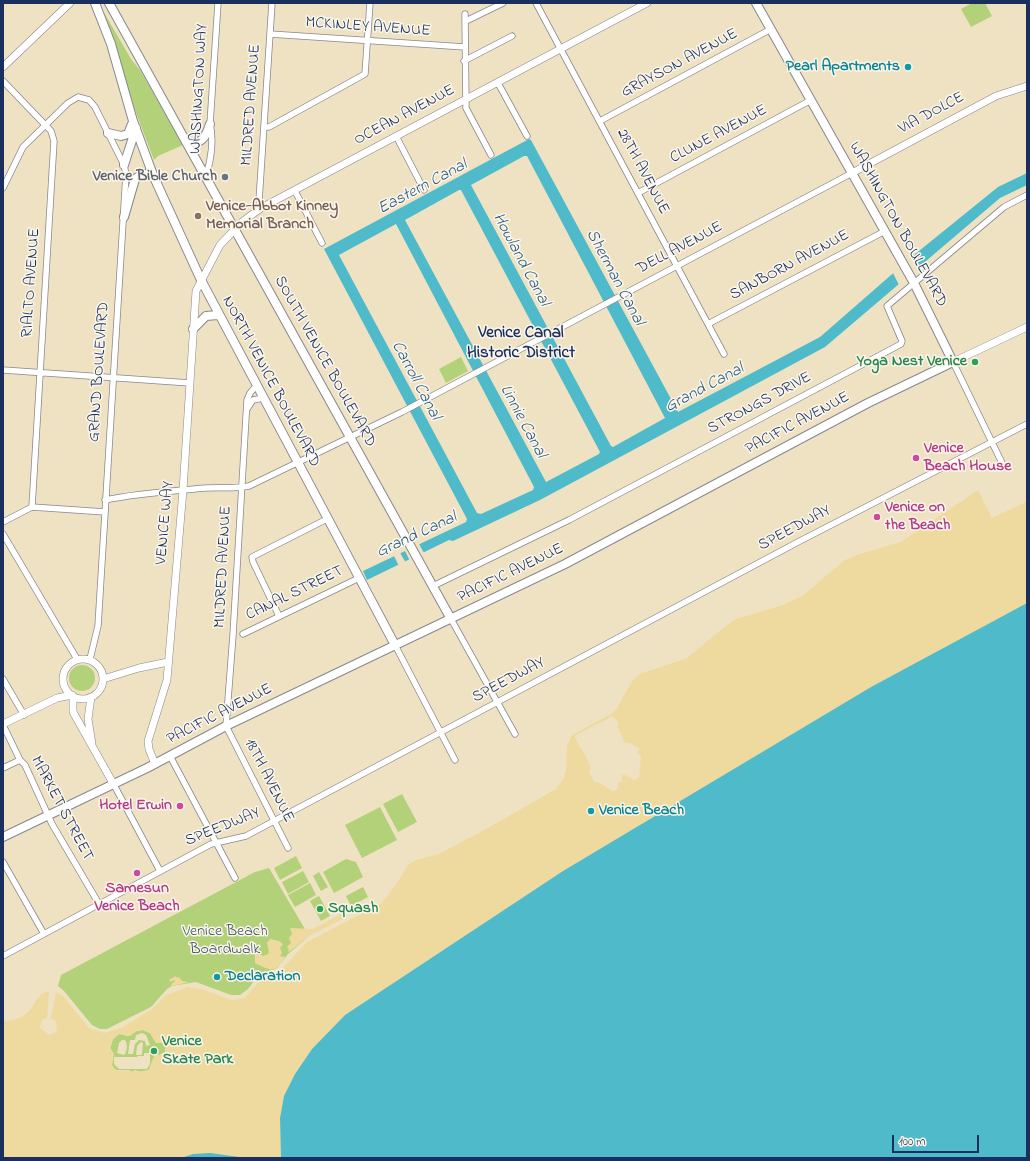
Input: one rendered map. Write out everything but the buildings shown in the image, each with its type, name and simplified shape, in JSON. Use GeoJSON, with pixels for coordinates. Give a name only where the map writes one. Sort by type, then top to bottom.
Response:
{"type":"FeatureCollection","features":[{"type":"Feature","properties":{"kind":"main road","name":"NORTH VENICE BOULEVARD"},"geometry":{"type":"LineString","coordinates":[[95,3],[111,44],[135,125],[153,175],[200,280],[394,645]]}},
{"type":"Feature","properties":{"kind":"main road","name":"SOUTH VENICE BOULEVARD"},"geometry":{"type":"LineString","coordinates":[[109,3],[451,618]]}},
{"type":"Feature","properties":{"kind":"main road","name":"WASHINGTON BOULEVARD"},"geometry":{"type":"LineString","coordinates":[[756,3],[885,230],[953,362]]}},
{"type":"Feature","properties":{"kind":"main road"},"geometry":{"type":"LineString","coordinates":[[188,143],[196,144],[204,139],[210,124]]}},
{"type":"Feature","properties":{"kind":"main road"},"geometry":{"type":"LineString","coordinates":[[108,133],[121,136],[127,134],[135,125]]}},
{"type":"Feature","properties":{"kind":"main road"},"geometry":{"type":"LineString","coordinates":[[124,165],[135,125]]}},
{"type":"Feature","properties":{"kind":"main road"},"geometry":{"type":"LineString","coordinates":[[124,217],[135,179],[142,174],[153,175]]}},
{"type":"Feature","properties":{"kind":"main road"},"geometry":{"type":"LineString","coordinates":[[193,330],[206,316],[218,315]]}},
{"type":"Feature","properties":{"kind":"main road","name":"PACIFIC AVENUE"},"geometry":{"type":"LineString","coordinates":[[3,838],[155,764],[226,726],[565,564],[868,403],[953,362]]}},
{"type":"Feature","properties":{"kind":"street"},"geometry":{"type":"LineString","coordinates":[[3,67],[70,3]]}},
{"type":"Feature","properties":{"kind":"street","name":"WASHINGTON WAY"},"geometry":{"type":"LineString","coordinates":[[206,176],[210,165],[212,131],[210,124],[218,3]]}},
{"type":"Feature","properties":{"kind":"street","name":"MILDRED AVENUE"},"geometry":{"type":"LineString","coordinates":[[261,208],[259,201],[272,3]]}},
{"type":"Feature","properties":{"kind":"street"},"geometry":{"type":"LineString","coordinates":[[264,127],[270,127],[365,74],[370,3]]}},
{"type":"Feature","properties":{"kind":"street"},"geometry":{"type":"LineString","coordinates":[[466,21],[503,3]]}},
{"type":"Feature","properties":{"kind":"street","name":"28TH AVENUE"},"geometry":{"type":"LineString","coordinates":[[536,3],[724,354]]}},
{"type":"Feature","properties":{"kind":"street","name":"OCEAN AVENUE"},"geometry":{"type":"LineString","coordinates":[[200,280],[220,245],[235,229],[261,208],[647,3]]}},
{"type":"Feature","properties":{"kind":"street"},"geometry":{"type":"LineString","coordinates":[[465,14],[464,61],[466,108],[491,155]]}},
{"type":"Feature","properties":{"kind":"street","name":"GRAYSON AVENUE"},"geometry":{"type":"LineString","coordinates":[[600,121],[771,29]]}},
{"type":"Feature","properties":{"kind":"street","name":"MCKINLEY AVENUE"},"geometry":{"type":"LineString","coordinates":[[270,34],[464,47]]}},
{"type":"Feature","properties":{"kind":"street"},"geometry":{"type":"LineString","coordinates":[[464,61],[512,36]]}},
{"type":"Feature","properties":{"kind":"street","name":"RIALTO AVENUE"},"geometry":{"type":"LineString","coordinates":[[3,81],[51,131],[54,141],[32,507]]}},
{"type":"Feature","properties":{"kind":"street"},"geometry":{"type":"LineString","coordinates":[[498,83],[527,136]]}},
{"type":"Feature","properties":{"kind":"street","name":"VIA DOLCE"},"geometry":{"type":"LineString","coordinates":[[852,172],[996,96],[1027,86]]}},
{"type":"Feature","properties":{"kind":"street","name":"GRAND BOULEVARD"},"geometry":{"type":"LineString","coordinates":[[45,124],[68,103],[78,97],[89,100],[108,133],[124,165],[126,174],[98,626],[90,659]]}},
{"type":"Feature","properties":{"kind":"street","name":"CLUNE AVENUE"},"geometry":{"type":"LineString","coordinates":[[638,193],[811,100]]}},
{"type":"Feature","properties":{"kind":"street"},"geometry":{"type":"LineString","coordinates":[[3,188],[19,153],[45,124]]}},
{"type":"Feature","properties":{"kind":"street"},"geometry":{"type":"LineString","coordinates":[[396,136],[424,190]]}},
{"type":"Feature","properties":{"kind":"street","name":"DELL AVENUE"},"geometry":{"type":"LineString","coordinates":[[241,488],[297,463],[406,410],[852,172]]}},
{"type":"Feature","properties":{"kind":"street"},"geometry":{"type":"LineString","coordinates":[[295,190],[322,243]]}},
{"type":"Feature","properties":{"kind":"street","name":"STRONGS DRIVE"},"geometry":{"type":"LineString","coordinates":[[433,586],[569,520],[901,344],[902,340],[887,306],[912,280],[1004,207],[1027,195]]}},
{"type":"Feature","properties":{"kind":"street","name":"SANBORN AVENUE"},"geometry":{"type":"LineString","coordinates":[[708,324],[885,230]]}},
{"type":"Feature","properties":{"kind":"street","name":"VENICE WAY"},"geometry":{"type":"LineString","coordinates":[[155,764],[148,749],[148,737],[166,685],[183,490],[196,291],[200,280]]}},
{"type":"Feature","properties":{"kind":"street","name":"PACIFIC AVENUE"},"geometry":{"type":"LineString","coordinates":[[953,362],[1027,327]]}},
{"type":"Feature","properties":{"kind":"street","name":"WASHINGTON BOULEVARD"},"geometry":{"type":"LineString","coordinates":[[953,362],[1003,465]]}},
{"type":"Feature","properties":{"kind":"street"},"geometry":{"type":"LineString","coordinates":[[3,370],[190,383]]}},
{"type":"Feature","properties":{"kind":"street","name":"MILDRED AVENUE"},"geometry":{"type":"LineString","coordinates":[[226,726],[248,396],[256,386]]}},
{"type":"Feature","properties":{"kind":"street"},"geometry":{"type":"LineString","coordinates":[[247,409],[253,400],[263,398]]}},
{"type":"Feature","properties":{"kind":"street","name":"SPEEDWAY"},"geometry":{"type":"LineString","coordinates":[[3,956],[160,871],[217,842],[246,836],[798,542],[1027,424]]}},
{"type":"Feature","properties":{"kind":"street"},"geometry":{"type":"LineString","coordinates":[[105,500],[183,490],[220,487],[241,488]]}},
{"type":"Feature","properties":{"kind":"street"},"geometry":{"type":"LineString","coordinates":[[3,522],[32,507],[105,512]]}},
{"type":"Feature","properties":{"kind":"street"},"geometry":{"type":"LineString","coordinates":[[279,616],[252,557],[327,519]]}},
{"type":"Feature","properties":{"kind":"street"},"geometry":{"type":"LineString","coordinates":[[3,534],[77,659]]}},
{"type":"Feature","properties":{"kind":"street","name":"CANAL STREET"},"geometry":{"type":"LineString","coordinates":[[243,634],[359,578]]}},
{"type":"Feature","properties":{"kind":"street","name":"SOUTH VENICE BOULEVARD"},"geometry":{"type":"LineString","coordinates":[[451,618],[514,734]]}},
{"type":"Feature","properties":{"kind":"street","name":"NORTH VENICE BOULEVARD"},"geometry":{"type":"LineString","coordinates":[[394,645],[455,760]]}},
{"type":"Feature","properties":{"kind":"street"},"geometry":{"type":"LineString","coordinates":[[57,698],[67,667],[77,659],[90,659],[100,667],[104,679],[99,691],[91,697],[82,699],[73,696],[66,690],[63,681]]}},
{"type":"Feature","properties":{"kind":"street"},"geometry":{"type":"LineString","coordinates":[[104,679],[139,668],[168,662]]}},
{"type":"Feature","properties":{"kind":"street"},"geometry":{"type":"LineString","coordinates":[[3,680],[24,715]]}},
{"type":"Feature","properties":{"kind":"street"},"geometry":{"type":"LineString","coordinates":[[3,725],[57,698],[73,696]]}},
{"type":"Feature","properties":{"kind":"street"},"geometry":{"type":"LineString","coordinates":[[73,696],[73,712],[88,741],[92,744]]}},
{"type":"Feature","properties":{"kind":"street"},"geometry":{"type":"LineString","coordinates":[[91,697],[88,719],[92,744],[160,871]]}},
{"type":"Feature","properties":{"kind":"street","name":"MARKET STREET"},"geometry":{"type":"LineString","coordinates":[[3,725],[20,760],[25,765],[49,815],[99,904]]}},
{"type":"Feature","properties":{"kind":"street","name":"18TH AVENUE"},"geometry":{"type":"LineString","coordinates":[[226,726],[288,848]]}},
{"type":"Feature","properties":{"kind":"street"},"geometry":{"type":"LineString","coordinates":[[170,756],[217,842],[234,878]]}},
{"type":"Feature","properties":{"kind":"street"},"geometry":{"type":"LineString","coordinates":[[3,768],[20,760]]}},
{"type":"Feature","properties":{"kind":"street"},"geometry":{"type":"LineString","coordinates":[[3,862],[44,934]]}},
{"type":"Feature","properties":{"kind":"green space"},"geometry":{"type":"Polygon","coordinates":[[[972,3],[985,3],[992,16],[971,27],[961,9],[972,3]]]}},
{"type":"Feature","properties":{"kind":"green space"},"geometry":{"type":"Polygon","coordinates":[[[99,4],[131,59],[140,70],[183,145],[158,156],[154,160],[135,110],[108,24],[99,4]]]}},
{"type":"Feature","properties":{"kind":"green space"},"geometry":{"type":"Polygon","coordinates":[[[461,357],[468,371],[446,383],[439,369],[461,357]]]}},
{"type":"Feature","properties":{"kind":"green space"},"geometry":{"type":"Polygon","coordinates":[[[82,665],[91,669],[95,678],[91,687],[82,691],[73,687],[69,678],[73,669],[82,665]]]}},
{"type":"Feature","properties":{"kind":"green space"},"geometry":{"type":"Polygon","coordinates":[[[402,794],[417,822],[398,832],[383,804],[402,794]]]}},
{"type":"Feature","properties":{"kind":"green space"},"geometry":{"type":"Polygon","coordinates":[[[380,807],[397,840],[362,858],[345,825],[380,807]]]}},
{"type":"Feature","properties":{"kind":"green space"},"geometry":{"type":"Polygon","coordinates":[[[296,856],[302,868],[280,880],[274,868],[296,856]]]}},
{"type":"Feature","properties":{"kind":"green space"},"geometry":{"type":"Polygon","coordinates":[[[346,859],[356,862],[363,877],[334,893],[323,872],[346,859]]]}},
{"type":"Feature","properties":{"kind":"green space","name":"Venice Beach Boardwalk"},"geometry":{"type":"Polygon","coordinates":[[[269,868],[309,936],[288,954],[277,968],[257,977],[248,989],[240,995],[231,995],[196,982],[172,986],[167,989],[151,1007],[107,1029],[100,1029],[92,1025],[64,991],[58,986],[61,975],[255,872],[269,868]]]}},
{"type":"Feature","properties":{"kind":"green space"},"geometry":{"type":"Polygon","coordinates":[[[303,871],[309,882],[288,894],[282,882],[303,871]]]}},
{"type":"Feature","properties":{"kind":"green space"},"geometry":{"type":"Polygon","coordinates":[[[319,872],[328,887],[321,891],[313,876],[319,872]]]}},
{"type":"Feature","properties":{"kind":"green space"},"geometry":{"type":"Polygon","coordinates":[[[310,883],[316,895],[295,907],[288,895],[310,883]]]}},
{"type":"Feature","properties":{"kind":"green space"},"geometry":{"type":"Polygon","coordinates":[[[363,887],[368,897],[351,906],[346,896],[363,887]]]}},
{"type":"Feature","properties":{"kind":"green space","name":"Squash"},"geometry":{"type":"Polygon","coordinates":[[[319,896],[330,916],[321,921],[310,901],[319,896]]]}},
{"type":"Feature","properties":{"kind":"green space","name":"Venice Skate Park"},"geometry":{"type":"Polygon","coordinates":[[[143,1030],[150,1033],[156,1043],[164,1043],[166,1046],[165,1052],[160,1055],[156,1054],[149,1070],[138,1072],[136,1070],[132,1072],[129,1070],[115,1070],[112,1065],[113,1054],[110,1049],[113,1039],[119,1034],[128,1036],[137,1031],[143,1030]],[[142,1033],[136,1035],[135,1040],[130,1040],[128,1054],[133,1054],[135,1044],[139,1040],[145,1041],[146,1046],[150,1045],[146,1035],[142,1033]],[[122,1040],[119,1043],[117,1053],[124,1055],[127,1046],[126,1041],[122,1040]],[[141,1042],[137,1046],[136,1055],[142,1055],[143,1043],[141,1042]],[[144,1053],[144,1056],[114,1057],[114,1064],[119,1069],[147,1069],[150,1064],[150,1053],[144,1053]]]}},
{"type":"Feature","properties":{"kind":"sand","name":"Venice Beach"},"geometry":{"type":"Polygon","coordinates":[[[978,490],[992,518],[1026,502],[1027,603],[871,687],[563,871],[345,1015],[312,1049],[295,1074],[284,1096],[280,1118],[281,1158],[250,1158],[206,1154],[181,1158],[3,1158],[3,1021],[14,1020],[28,1012],[43,993],[49,992],[47,1018],[42,1020],[40,1027],[48,1035],[56,1032],[57,1027],[56,1021],[51,1018],[56,992],[63,996],[89,1028],[104,1033],[121,1028],[151,1010],[165,996],[187,987],[201,989],[232,1000],[245,998],[260,980],[280,971],[307,942],[382,903],[408,865],[416,860],[439,854],[556,789],[564,778],[567,746],[572,735],[611,714],[617,708],[633,680],[640,674],[687,658],[736,619],[783,605],[802,596],[845,560],[901,542],[978,490]],[[613,716],[574,736],[591,766],[589,772],[594,782],[600,783],[614,792],[618,788],[618,782],[622,782],[622,775],[635,780],[639,777],[641,756],[637,753],[640,749],[630,743],[625,743],[617,726],[619,724],[613,716]],[[143,1030],[137,1031],[130,1036],[119,1034],[113,1039],[110,1047],[114,1054],[112,1065],[115,1069],[123,1071],[129,1070],[132,1072],[134,1070],[148,1070],[156,1054],[160,1055],[165,1052],[166,1046],[164,1043],[156,1043],[150,1033],[143,1030]]]}},
{"type":"Feature","properties":{"kind":"sand"},"geometry":{"type":"Polygon","coordinates":[[[344,912],[347,917],[309,936],[289,952],[288,951],[289,949],[287,947],[291,943],[289,938],[292,934],[290,928],[313,929],[344,912]]]}},
{"type":"Feature","properties":{"kind":"sand"},"geometry":{"type":"Polygon","coordinates":[[[270,939],[279,941],[283,944],[280,948],[282,953],[280,956],[285,957],[275,969],[264,968],[255,963],[255,954],[263,956],[268,954],[267,943],[270,939]]]}},
{"type":"Feature","properties":{"kind":"sand"},"geometry":{"type":"Polygon","coordinates":[[[176,976],[182,981],[189,982],[172,986],[171,984],[175,981],[170,982],[169,980],[176,976]]]}},
{"type":"Feature","properties":{"kind":"water"},"geometry":{"type":"Polygon","coordinates":[[[529,139],[531,140],[678,412],[820,337],[914,255],[998,187],[1027,173],[1027,185],[1000,198],[825,347],[540,500],[453,541],[449,540],[367,580],[363,571],[466,522],[467,519],[324,249],[529,139]],[[524,156],[471,185],[611,446],[613,447],[665,418],[527,156],[524,156]],[[461,190],[405,220],[546,482],[599,454],[600,452],[461,190]],[[396,224],[339,255],[477,513],[481,514],[533,490],[534,487],[396,224]]]}},
{"type":"Feature","properties":{"kind":"water"},"geometry":{"type":"Polygon","coordinates":[[[1027,603],[1027,1158],[281,1158],[280,1118],[284,1096],[295,1074],[312,1049],[345,1015],[563,871],[871,687],[1027,603]]]}},
{"type":"Feature","properties":{"kind":"water"},"geometry":{"type":"Polygon","coordinates":[[[210,1153],[247,1158],[181,1158],[193,1154],[210,1153]]]}},
{"type":"Feature","properties":{"kind":"pier"},"geometry":{"type":"Polygon","coordinates":[[[913,255],[921,268],[900,287],[893,273],[913,255]]]}},
{"type":"Feature","properties":{"kind":"pier"},"geometry":{"type":"Polygon","coordinates":[[[437,533],[419,544],[424,553],[442,544],[442,546],[410,561],[404,549],[437,533]]]}},
{"type":"Feature","properties":{"kind":"pier"},"geometry":{"type":"Polygon","coordinates":[[[399,551],[406,563],[399,566],[393,554],[399,551]]]}},
{"type":"Feature","properties":{"kind":"place","name":"Pearl Apartments"},"geometry":{"type":"Point","coordinates":[908,67]}},
{"type":"Feature","properties":{"kind":"place","name":"Venice Bible Church"},"geometry":{"type":"Point","coordinates":[225,177]}},
{"type":"Feature","properties":{"kind":"place","name":"Venice-Abbot Kinney Memorial Branch"},"geometry":{"type":"Point","coordinates":[198,216]}},
{"type":"Feature","properties":{"kind":"place","name":"Yoga Nest Venice"},"geometry":{"type":"Point","coordinates":[975,362]}},
{"type":"Feature","properties":{"kind":"place","name":"Venice Beach House"},"geometry":{"type":"Point","coordinates":[916,458]}},
{"type":"Feature","properties":{"kind":"place","name":"Venice on the Beach"},"geometry":{"type":"Point","coordinates":[877,517]}},
{"type":"Feature","properties":{"kind":"place","name":"Hotel Erwin"},"geometry":{"type":"Point","coordinates":[180,806]}},
{"type":"Feature","properties":{"kind":"place","name":"Venice Beach"},"geometry":{"type":"Point","coordinates":[591,811]}},
{"type":"Feature","properties":{"kind":"place","name":"Samesun Venice Beach"},"geometry":{"type":"Point","coordinates":[137,873]}},
{"type":"Feature","properties":{"kind":"place","name":"Squash"},"geometry":{"type":"Point","coordinates":[320,909]}},
{"type":"Feature","properties":{"kind":"place","name":"Declaration"},"geometry":{"type":"Point","coordinates":[217,977]}},
{"type":"Feature","properties":{"kind":"place","name":"Venice Skate Park"},"geometry":{"type":"Point","coordinates":[154,1051]}},
{"type":"Feature","properties":{"kind":"district","name":"Venice Canal Historic District"},"geometry":{"type":"Point","coordinates":[521,344]}},
{"type":"Feature","properties":{"kind":"water label","name":"Eastern Canal"},"geometry":{"type":"Point","coordinates":[423,188]}},
{"type":"Feature","properties":{"kind":"water label","name":"Howland Canal"},"geometry":{"type":"Point","coordinates":[520,260]}},
{"type":"Feature","properties":{"kind":"water label","name":"Sherman Canal"},"geometry":{"type":"Point","coordinates":[614,278]}},
{"type":"Feature","properties":{"kind":"water label","name":"Carroll Canal"},"geometry":{"type":"Point","coordinates":[415,381]}},
{"type":"Feature","properties":{"kind":"water label","name":"Grand Canal"},"geometry":{"type":"Point","coordinates":[705,389]}},
{"type":"Feature","properties":{"kind":"water label","name":"Linnie Canal"},"geometry":{"type":"Point","coordinates":[522,422]}},
{"type":"Feature","properties":{"kind":"water label","name":"Grand Canal"},"geometry":{"type":"Point","coordinates":[417,536]}}]}
